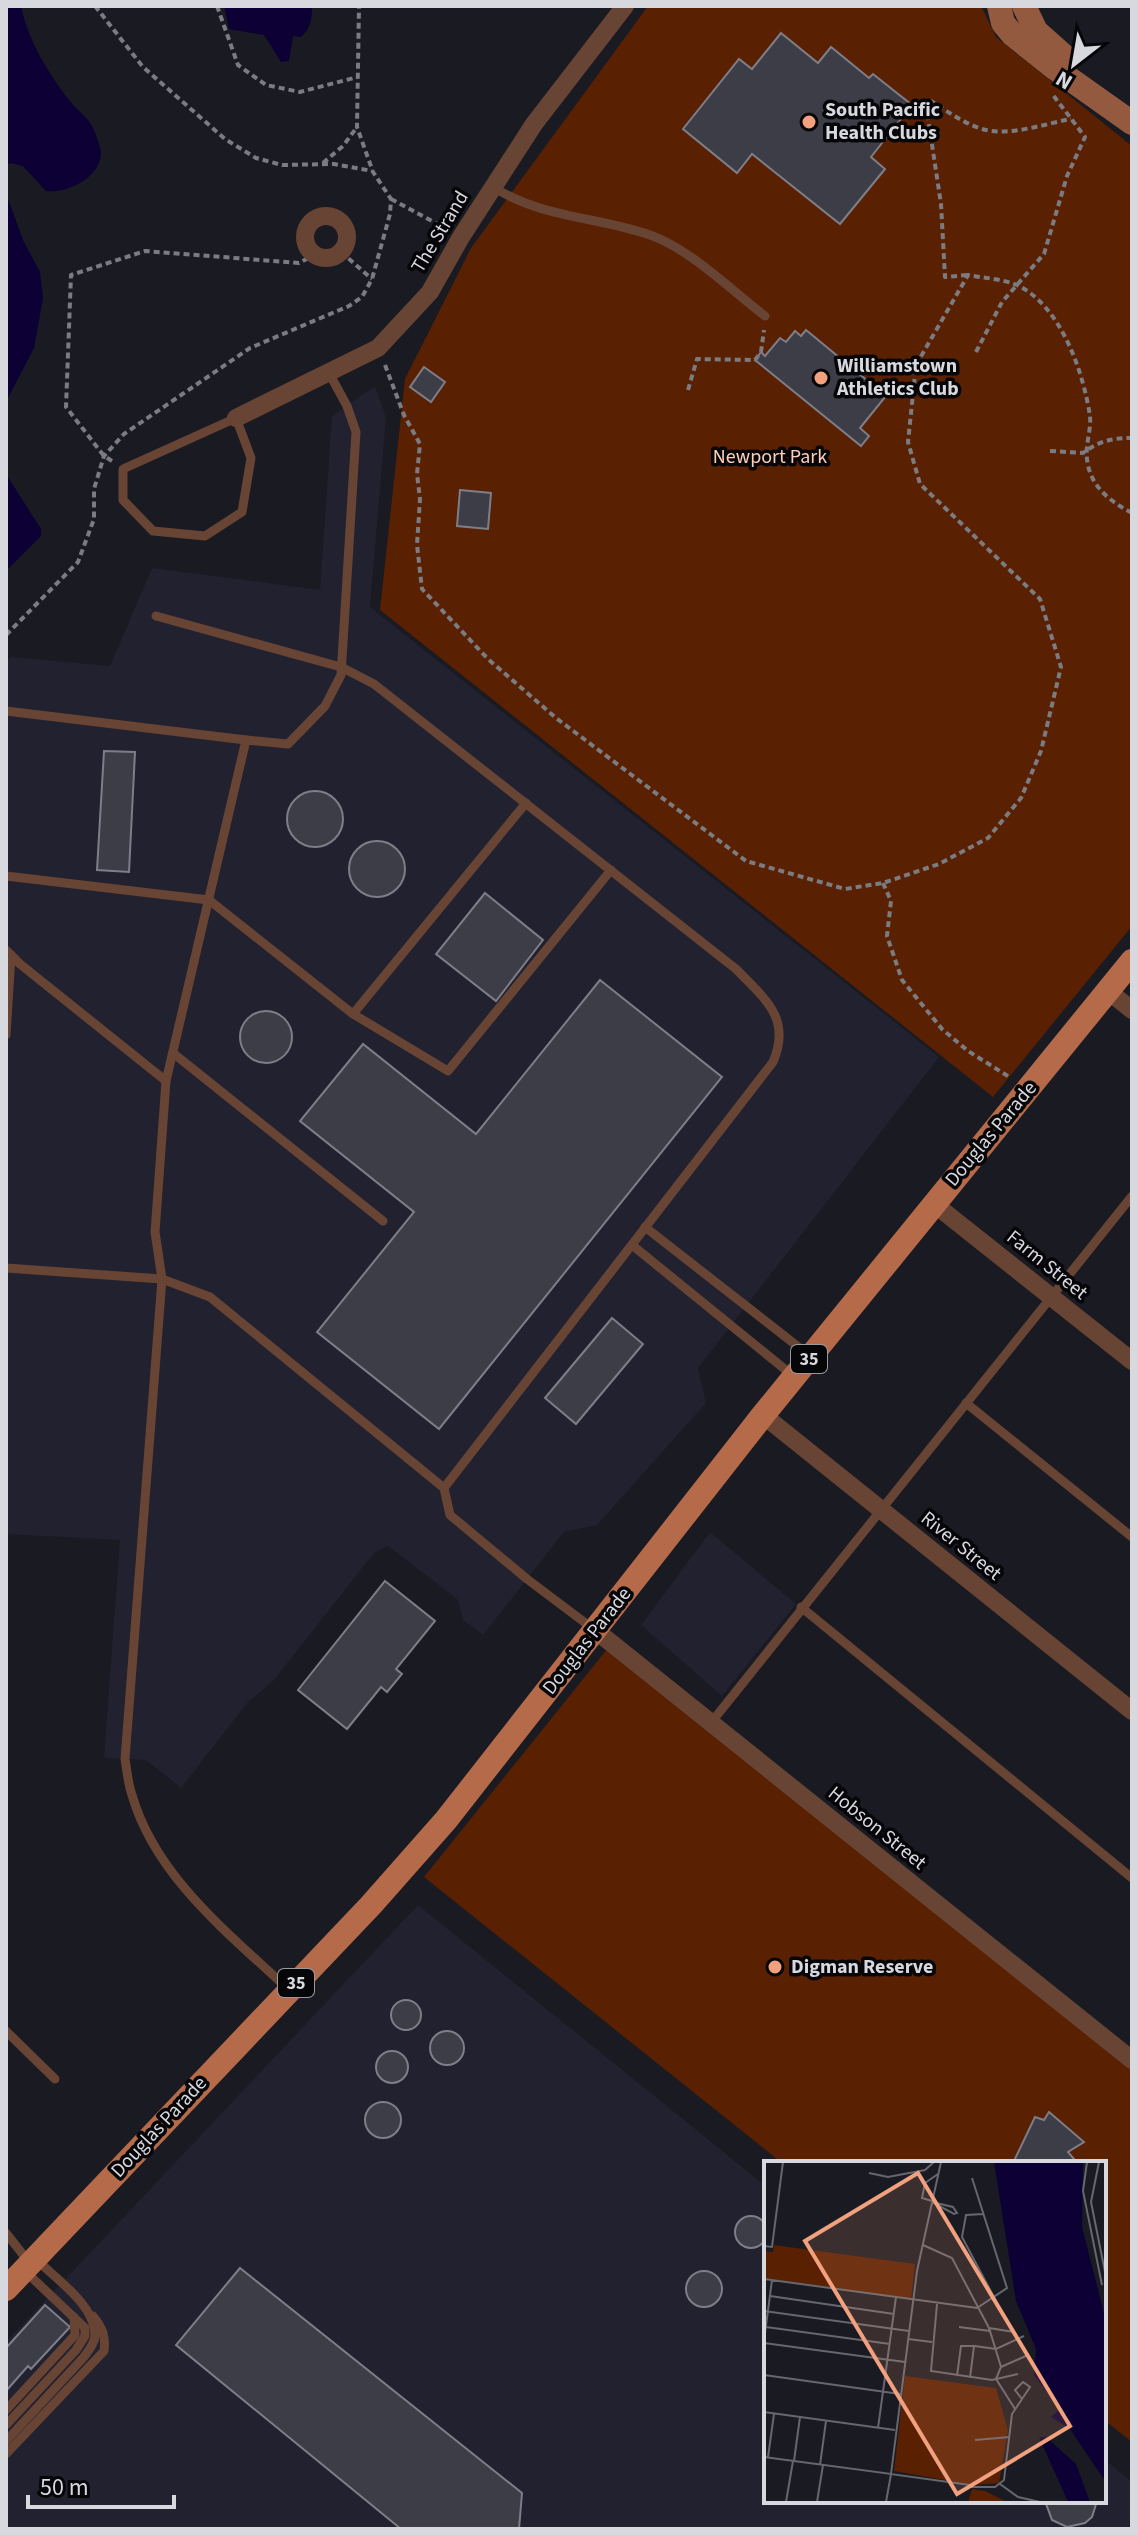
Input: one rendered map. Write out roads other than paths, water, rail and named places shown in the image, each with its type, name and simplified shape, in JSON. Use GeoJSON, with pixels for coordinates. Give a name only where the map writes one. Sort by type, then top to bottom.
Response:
{"type":"FeatureCollection","features":[{"type":"Feature","properties":{"kind":"main road","name":"Douglas Parade"},"geometry":{"type":"LineString","coordinates":[[6,2289],[371,1905],[446,1820],[763,1415],[1132,961]]}},
{"type":"Feature","properties":{"kind":"street","name":"The Strand"},"geometry":{"type":"LineString","coordinates":[[236,418],[378,348],[430,292],[461,237],[534,124],[625,6]]}},
{"type":"Feature","properties":{"kind":"street"},"geometry":{"type":"LineString","coordinates":[[999,6],[1000,17],[1008,29],[1053,67],[1132,123]]}},
{"type":"Feature","properties":{"kind":"street"},"geometry":{"type":"LineString","coordinates":[[1024,6],[1036,31],[1132,123]]}},
{"type":"Feature","properties":{"kind":"street"},"geometry":{"type":"LineString","coordinates":[[325,216],[338,220],[346,232],[346,246],[341,252],[328,259],[314,255],[305,244],[305,231],[313,220],[325,216]]}},
{"type":"Feature","properties":{"kind":"street"},"geometry":{"type":"LineString","coordinates":[[1108,991],[1132,1010]]}},
{"type":"Feature","properties":{"kind":"street","name":"Farm Street"},"geometry":{"type":"LineString","coordinates":[[933,1203],[1132,1361]]}},
{"type":"Feature","properties":{"kind":"street","name":"River Street"},"geometry":{"type":"LineString","coordinates":[[763,1415],[1132,1711]]}},
{"type":"Feature","properties":{"kind":"street","name":"Hobson Street"},"geometry":{"type":"LineString","coordinates":[[595,1630],[1132,2060]]}},
{"type":"Feature","properties":{"kind":"lane"},"geometry":{"type":"LineString","coordinates":[[493,187],[513,200],[543,211],[654,236],[679,250],[765,316]]}},
{"type":"Feature","properties":{"kind":"lane"},"geometry":{"type":"LineString","coordinates":[[6,711],[288,744],[325,706],[341,675],[356,432],[347,406],[329,373]]}},
{"type":"Feature","properties":{"kind":"lane"},"geometry":{"type":"LineString","coordinates":[[236,418],[251,458],[242,512],[205,536],[153,531],[123,500],[123,469],[236,418]]}},
{"type":"Feature","properties":{"kind":"lane"},"geometry":{"type":"LineString","coordinates":[[156,616],[341,667],[374,684],[736,969],[768,1002],[780,1025],[780,1045],[773,1062],[444,1488]]}},
{"type":"Feature","properties":{"kind":"lane"},"geometry":{"type":"LineString","coordinates":[[246,740],[166,1081],[155,1232],[162,1279],[125,1759],[132,1797],[149,1834],[186,1892],[289,1990]]}},
{"type":"Feature","properties":{"kind":"lane"},"geometry":{"type":"LineString","coordinates":[[353,1014],[526,803]]}},
{"type":"Feature","properties":{"kind":"lane"},"geometry":{"type":"LineString","coordinates":[[6,876],[209,900],[353,1014],[448,1071],[611,870]]}},
{"type":"Feature","properties":{"kind":"lane"},"geometry":{"type":"LineString","coordinates":[[8,952],[166,1081]]}},
{"type":"Feature","properties":{"kind":"lane"},"geometry":{"type":"LineString","coordinates":[[6,1035],[8,952]]}},
{"type":"Feature","properties":{"kind":"lane"},"geometry":{"type":"LineString","coordinates":[[173,1053],[383,1221]]}},
{"type":"Feature","properties":{"kind":"lane"},"geometry":{"type":"LineString","coordinates":[[710,1724],[1132,1196]]}},
{"type":"Feature","properties":{"kind":"lane"},"geometry":{"type":"LineString","coordinates":[[645,1227],[811,1356]]}},
{"type":"Feature","properties":{"kind":"lane"},"geometry":{"type":"LineString","coordinates":[[632,1245],[794,1377]]}},
{"type":"Feature","properties":{"kind":"lane"},"geometry":{"type":"LineString","coordinates":[[6,1268],[162,1279],[210,1297],[444,1488],[450,1515],[595,1630]]}},
{"type":"Feature","properties":{"kind":"lane"},"geometry":{"type":"LineString","coordinates":[[966,1403],[1132,1537]]}},
{"type":"Feature","properties":{"kind":"lane"},"geometry":{"type":"LineString","coordinates":[[801,1607],[1132,1878]]}},
{"type":"Feature","properties":{"kind":"lane"},"geometry":{"type":"LineString","coordinates":[[6,2031],[55,2079]]}},
{"type":"Feature","properties":{"kind":"lane"},"geometry":{"type":"LineString","coordinates":[[6,2233],[85,2328],[85,2336],[76,2350],[6,2425]]}},
{"type":"Feature","properties":{"kind":"lane"},"geometry":{"type":"LineString","coordinates":[[6,2241],[84,2307],[100,2324],[105,2339],[104,2351],[6,2454]]}},
{"type":"Feature","properties":{"kind":"lane"},"geometry":{"type":"LineString","coordinates":[[6,2441],[93,2344],[95,2334],[84,2307]]}},
{"type":"Feature","properties":{"kind":"lane"},"geometry":{"type":"LineString","coordinates":[[6,2410],[75,2335],[74,2316]]}},
{"type":"Feature","properties":{"kind":"place","name":"South Pacific Health Clubs"},"geometry":{"type":"Point","coordinates":[809,122]}},
{"type":"Feature","properties":{"kind":"place","name":"Williamstown Athletics Club"},"geometry":{"type":"Point","coordinates":[821,378]}},
{"type":"Feature","properties":{"kind":"place","name":"Digman Reserve"},"geometry":{"type":"Point","coordinates":[775,1967]}},
{"type":"Feature","properties":{"kind":"park label","name":"Newport Park"},"geometry":{"type":"Point","coordinates":[770,457]}}]}
